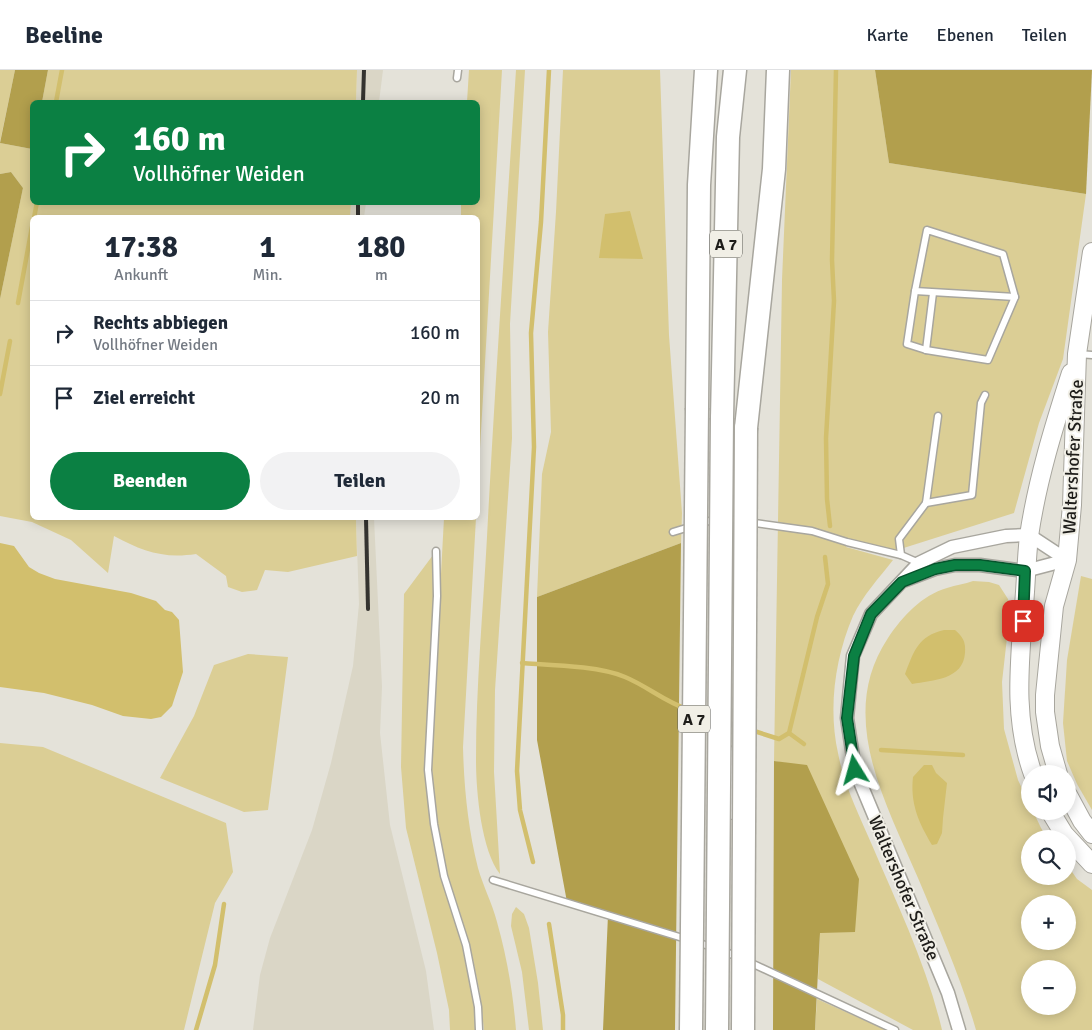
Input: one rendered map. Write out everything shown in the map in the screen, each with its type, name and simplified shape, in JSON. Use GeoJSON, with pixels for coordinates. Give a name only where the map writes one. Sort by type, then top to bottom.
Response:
{"type":"FeatureCollection","features":[{"type":"Feature","properties":{"kind":"highway","name":"A 7"},"geometry":{"type":"LineString","coordinates":[[691,1030],[698,185],[706,70]]}},
{"type":"Feature","properties":{"kind":"highway","name":"A 7"},"geometry":{"type":"LineString","coordinates":[[717,1030],[722,418],[728,136],[735,70]]}},
{"type":"Feature","properties":{"kind":"highway","name":"A 7"},"geometry":{"type":"LineString","coordinates":[[743,1030],[746,428],[774,169],[778,70]]}},
{"type":"Feature","properties":{"kind":"main road","name":"Waltershofer Straße"},"geometry":{"type":"LineString","coordinates":[[1067,560],[1092,252]]}},
{"type":"Feature","properties":{"kind":"main road","name":"Waltershofer Straße"},"geometry":{"type":"LineString","coordinates":[[1029,535],[1054,424],[1084,355]]}},
{"type":"Feature","properties":{"kind":"main road"},"geometry":{"type":"LineString","coordinates":[[1029,535],[1018,689],[1022,735],[1030,765]]}},
{"type":"Feature","properties":{"kind":"main road"},"geometry":{"type":"LineString","coordinates":[[1055,765],[1050,746],[1045,712],[1045,695],[1054,606],[1067,560]]}},
{"type":"Feature","properties":{"kind":"main road"},"geometry":{"type":"LineString","coordinates":[[1076,810],[1092,834]]}},
{"type":"Feature","properties":{"kind":"main road"},"geometry":{"type":"LineString","coordinates":[[1055,820],[1064,834],[1092,864]]}},
{"type":"Feature","properties":{"kind":"street","name":"Waltershofer Straße"},"geometry":{"type":"LineString","coordinates":[[958,1030],[948,994],[855,770],[847,718],[854,656],[871,614],[919,563],[952,547],[1006,536],[1029,535],[1067,560]]}},
{"type":"Feature","properties":{"kind":"street","name":"Waltershofer Straße"},"geometry":{"type":"LineString","coordinates":[[902,582],[935,569],[955,565],[980,565],[1025,571],[1067,560]]}},
{"type":"Feature","properties":{"kind":"lane"},"geometry":{"type":"LineString","coordinates":[[457,78],[458,70]]}},
{"type":"Feature","properties":{"kind":"lane"},"geometry":{"type":"LineString","coordinates":[[927,230],[1003,254],[1015,297],[988,360],[926,350],[907,344],[915,291],[927,230]]}},
{"type":"Feature","properties":{"kind":"lane"},"geometry":{"type":"LineString","coordinates":[[915,291],[1015,297]]}},
{"type":"Feature","properties":{"kind":"lane"},"geometry":{"type":"LineString","coordinates":[[926,350],[933,293]]}},
{"type":"Feature","properties":{"kind":"lane"},"geometry":{"type":"LineString","coordinates":[[926,503],[972,496],[981,403],[985,395]]}},
{"type":"Feature","properties":{"kind":"lane"},"geometry":{"type":"LineString","coordinates":[[901,555],[899,538],[926,503],[938,416]]}},
{"type":"Feature","properties":{"kind":"lane"},"geometry":{"type":"LineString","coordinates":[[673,532],[719,518],[812,531],[846,542],[901,555],[919,563]]}},
{"type":"Feature","properties":{"kind":"lane"},"geometry":{"type":"LineString","coordinates":[[436,551],[437,596],[428,770],[434,824],[444,876],[466,944],[478,1008],[479,1030]]}},
{"type":"Feature","properties":{"kind":"lane"},"geometry":{"type":"LineString","coordinates":[[729,824],[734,747]]}},
{"type":"Feature","properties":{"kind":"lane"},"geometry":{"type":"LineString","coordinates":[[493,880],[722,950],[895,1030]]}},
{"type":"Feature","properties":{"kind":"lane"},"geometry":{"type":"LineString","coordinates":[[722,1030],[722,950],[726,882]]}},
{"type":"Feature","properties":{"kind":"shaded area"},"geometry":{"type":"Polygon","coordinates":[[[0,70],[15,70],[0,142],[0,70]]]}},
{"type":"Feature","properties":{"kind":"shaded area"},"geometry":{"type":"Polygon","coordinates":[[[15,70],[48,70],[42,100],[30,100],[30,149],[0,143],[15,70]]]}},
{"type":"Feature","properties":{"kind":"shaded area"},"geometry":{"type":"Polygon","coordinates":[[[48,70],[357,70],[356,100],[42,100],[48,70]]]}},
{"type":"Feature","properties":{"kind":"shaded area"},"geometry":{"type":"Polygon","coordinates":[[[357,70],[383,70],[379,100],[356,100],[357,70]]]}},
{"type":"Feature","properties":{"kind":"shaded area"},"geometry":{"type":"Polygon","coordinates":[[[469,70],[502,70],[480,449],[480,215],[461,215],[461,205],[480,205],[480,100],[467,100],[469,70]]]}},
{"type":"Feature","properties":{"kind":"shaded area"},"geometry":{"type":"Polygon","coordinates":[[[516,70],[525,70],[510,324],[512,438],[495,690],[494,772],[500,874],[488,850],[481,819],[476,773],[476,732],[516,70]]]}},
{"type":"Feature","properties":{"kind":"shaded area"},"geometry":{"type":"Polygon","coordinates":[[[563,70],[660,70],[669,335],[682,513],[681,543],[537,597],[542,474],[551,432],[548,332],[563,70]]]}},
{"type":"Feature","properties":{"kind":"shaded area"},"geometry":{"type":"Polygon","coordinates":[[[791,70],[875,70],[889,163],[1086,194],[1063,359],[1039,423],[1014,513],[891,552],[846,542],[846,547],[893,560],[857,608],[842,649],[835,683],[834,701],[835,736],[838,753],[852,800],[902,913],[920,959],[942,1030],[913,1030],[818,979],[820,933],[785,763],[774,761],[782,280],[791,70]]]}},
{"type":"Feature","properties":{"kind":"shaded area"},"geometry":{"type":"Polygon","coordinates":[[[875,70],[1092,70],[1086,194],[889,163],[875,70]]]}},
{"type":"Feature","properties":{"kind":"shaded area"},"geometry":{"type":"Polygon","coordinates":[[[0,143],[30,149],[30,205],[351,205],[350,215],[30,215],[30,520],[356,520],[357,556],[288,572],[265,570],[257,590],[242,592],[228,587],[226,576],[196,554],[173,555],[153,552],[134,546],[114,536],[108,573],[71,540],[32,522],[0,516],[0,299],[23,188],[11,172],[0,174],[0,143]]]}},
{"type":"Feature","properties":{"kind":"shaded area"},"geometry":{"type":"Polygon","coordinates":[[[11,172],[23,188],[0,299],[0,174],[11,172]]]}},
{"type":"Feature","properties":{"kind":"shaded area"},"geometry":{"type":"Polygon","coordinates":[[[351,205],[366,205],[364,215],[350,215],[351,205]]]}},
{"type":"Feature","properties":{"kind":"shaded area"},"geometry":{"type":"Polygon","coordinates":[[[630,211],[643,259],[599,258],[605,214],[630,211]]]}},
{"type":"Feature","properties":{"kind":"shaded area"},"geometry":{"type":"Polygon","coordinates":[[[356,520],[374,520],[382,687],[380,733],[390,825],[426,971],[434,1030],[253,1030],[260,975],[270,938],[312,830],[331,763],[353,666],[359,604],[356,520]]]}},
{"type":"Feature","properties":{"kind":"shaded area"},"geometry":{"type":"Polygon","coordinates":[[[444,520],[476,520],[463,747],[464,778],[469,823],[480,875],[495,915],[504,948],[516,1030],[484,1030],[480,994],[472,955],[446,872],[439,837],[431,759],[444,520]]]}},
{"type":"Feature","properties":{"kind":"shaded area"},"geometry":{"type":"Polygon","coordinates":[[[0,543],[14,546],[29,567],[39,573],[55,579],[131,593],[156,601],[165,610],[172,612],[179,620],[183,672],[172,706],[161,717],[151,719],[123,716],[92,705],[44,693],[0,687],[0,543]]]}},
{"type":"Feature","properties":{"kind":"shaded area"},"geometry":{"type":"Polygon","coordinates":[[[681,543],[675,1030],[603,1030],[608,915],[567,902],[537,740],[537,597],[681,543]]]}},
{"type":"Feature","properties":{"kind":"shaded area"},"geometry":{"type":"Polygon","coordinates":[[[436,551],[428,770],[444,876],[466,945],[479,1030],[450,1030],[449,1010],[437,953],[406,828],[401,767],[404,594],[436,551]]]}},
{"type":"Feature","properties":{"kind":"shaded area"},"geometry":{"type":"Polygon","coordinates":[[[1081,576],[1092,579],[1092,810],[1076,782],[1076,765],[1069,765],[1067,761],[1063,723],[1067,660],[1081,576]]]}},
{"type":"Feature","properties":{"kind":"shaded area"},"geometry":{"type":"Polygon","coordinates":[[[973,581],[989,582],[999,585],[1008,599],[1010,611],[1002,682],[1004,729],[1021,786],[1021,820],[1037,820],[1042,830],[1021,830],[1021,885],[1076,885],[1076,878],[1092,890],[1092,1030],[976,1030],[957,972],[892,820],[871,759],[866,728],[866,698],[873,668],[888,638],[906,615],[921,601],[938,591],[973,581]]]}},
{"type":"Feature","properties":{"kind":"shaded area"},"geometry":{"type":"Polygon","coordinates":[[[944,630],[955,630],[962,637],[965,653],[959,669],[953,674],[937,680],[912,684],[905,674],[914,652],[928,636],[944,630]]]}},
{"type":"Feature","properties":{"kind":"shaded area"},"geometry":{"type":"Polygon","coordinates":[[[248,654],[288,657],[268,810],[244,812],[160,778],[194,716],[214,665],[248,654]]]}},
{"type":"Feature","properties":{"kind":"shaded area"},"geometry":{"type":"Polygon","coordinates":[[[0,743],[43,747],[226,823],[233,872],[215,903],[184,1030],[0,1030],[0,743]]]}},
{"type":"Feature","properties":{"kind":"shaded area"},"geometry":{"type":"Polygon","coordinates":[[[774,761],[807,765],[859,879],[855,932],[820,933],[815,1030],[773,1030],[774,761]]]}},
{"type":"Feature","properties":{"kind":"shaded area"},"geometry":{"type":"Polygon","coordinates":[[[924,765],[932,765],[936,773],[947,783],[942,833],[937,844],[932,845],[916,813],[912,787],[913,777],[924,765]]]}},
{"type":"Feature","properties":{"kind":"shaded area"},"geometry":{"type":"Polygon","coordinates":[[[516,907],[524,914],[529,928],[543,1030],[529,1030],[522,972],[511,926],[512,914],[516,907]]]}},
{"type":"Feature","properties":{"kind":"shaded area"},"geometry":{"type":"Polygon","coordinates":[[[817,999],[886,1030],[815,1030],[817,999]]]}},
{"type":"Feature","properties":{"kind":"waterway"},"geometry":{"type":"LineString","coordinates":[[56,100],[62,70]]}},
{"type":"Feature","properties":{"kind":"waterway"},"geometry":{"type":"LineString","coordinates":[[533,862],[520,810],[517,771],[534,447],[531,333],[541,222],[549,70]]}},
{"type":"Feature","properties":{"kind":"waterway"},"geometry":{"type":"LineString","coordinates":[[830,526],[827,499],[826,438],[834,301],[832,260],[836,70]]}},
{"type":"Feature","properties":{"kind":"waterway"},"geometry":{"type":"LineString","coordinates":[[35,215],[36,205]]}},
{"type":"Feature","properties":{"kind":"waterway"},"geometry":{"type":"LineString","coordinates":[[18,303],[30,238]]}},
{"type":"Feature","properties":{"kind":"waterway"},"geometry":{"type":"LineString","coordinates":[[0,394],[10,341]]}},
{"type":"Feature","properties":{"kind":"waterway"},"geometry":{"type":"LineString","coordinates":[[804,744],[789,733],[817,617],[828,584],[825,557]]}},
{"type":"Feature","properties":{"kind":"waterway"},"geometry":{"type":"LineString","coordinates":[[522,663],[575,667],[614,673],[687,709]]}},
{"type":"Feature","properties":{"kind":"waterway"},"geometry":{"type":"LineString","coordinates":[[751,730],[779,739],[789,733]]}},
{"type":"Feature","properties":{"kind":"waterway"},"geometry":{"type":"LineString","coordinates":[[881,750],[963,755]]}},
{"type":"Feature","properties":{"kind":"waterway"},"geometry":{"type":"LineString","coordinates":[[196,1030],[215,965],[224,904]]}},
{"type":"Feature","properties":{"kind":"waterway"},"geometry":{"type":"LineString","coordinates":[[549,924],[563,1015],[563,1030]]}},
{"type":"Feature","properties":{"kind":"railway"},"geometry":{"type":"LineString","coordinates":[[363,100],[364,70]]}},
{"type":"Feature","properties":{"kind":"railway"},"geometry":{"type":"LineString","coordinates":[[358,205],[358,215]]}},
{"type":"Feature","properties":{"kind":"railway"},"geometry":{"type":"LineString","coordinates":[[366,520],[368,609]]}},
{"type":"Feature","properties":{"kind":"route"},"geometry":{"type":"LineString","coordinates":[[855,770],[847,718],[854,656],[871,614],[902,582],[935,569],[955,565],[980,565],[1025,571],[1023,621]]}}]}
